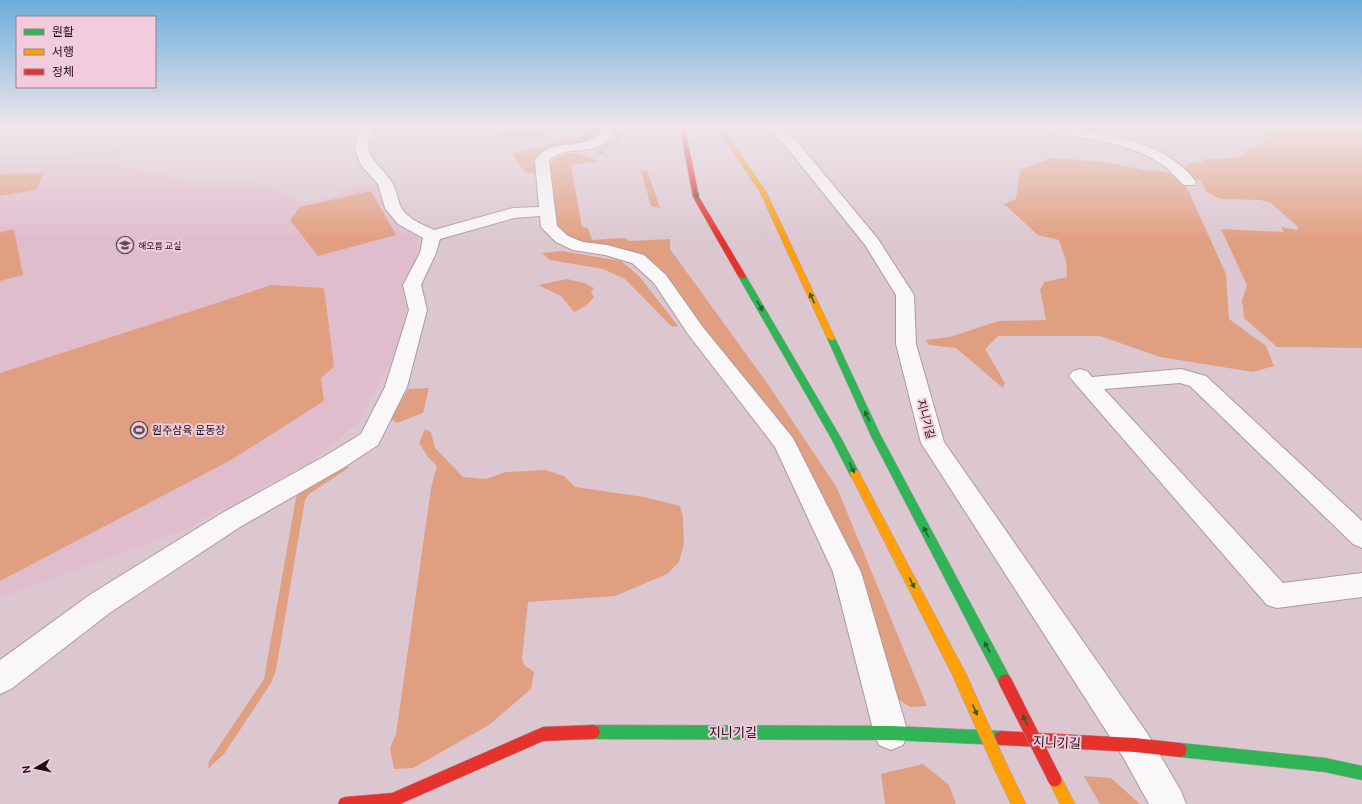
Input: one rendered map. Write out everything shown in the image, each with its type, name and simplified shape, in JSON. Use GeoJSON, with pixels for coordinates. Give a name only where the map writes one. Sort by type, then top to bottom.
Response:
{"type":"FeatureCollection","features":[{"type":"Feature","properties":{"kind":"main road"},"geometry":{"type":"LineString","coordinates":[[690,166],[696,198],[836,438],[959,674],[1001,768],[1019,804]]}},
{"type":"Feature","properties":{"kind":"main road"},"geometry":{"type":"LineString","coordinates":[[745,166],[763,192],[876,436],[1005,681],[1067,804]]}},
{"type":"Feature","properties":{"kind":"main road","name":"지니기길"},"geometry":{"type":"LineString","coordinates":[[345,804],[392,800],[543,734],[605,731],[891,733],[1135,746],[1325,764],[1362,773]]}},
{"type":"Feature","properties":{"kind":"main road"},"geometry":{"type":"LineString","coordinates":[[1001,768],[1007,804]]}},
{"type":"Feature","properties":{"kind":"street"},"geometry":{"type":"LineString","coordinates":[[369,166],[385,182],[393,208],[404,221],[432,236],[513,213],[548,211]]}},
{"type":"Feature","properties":{"kind":"street"},"geometry":{"type":"LineString","coordinates":[[543,166],[549,227],[562,239],[579,246],[607,250],[638,259],[660,279],[695,330],[785,444],[847,572],[891,733]]}},
{"type":"Feature","properties":{"kind":"street","name":"지니기길"},"geometry":{"type":"LineString","coordinates":[[809,166],[872,243],[905,295],[906,344],[933,443],[1135,746],[1168,804]]}},
{"type":"Feature","properties":{"kind":"street"},"geometry":{"type":"LineString","coordinates":[[1171,166],[1189,182]]}},
{"type":"Feature","properties":{"kind":"street"},"geometry":{"type":"LineString","coordinates":[[0,679],[114,595],[231,520],[334,462],[370,439],[396,387],[418,310],[412,285],[428,252],[432,236]]}},
{"type":"Feature","properties":{"kind":"street"},"geometry":{"type":"LineString","coordinates":[[1362,537],[1198,381],[1181,376],[1083,380],[1277,596],[1362,585]]}},
{"type":"Feature","properties":{"kind":"shaded area"},"geometry":{"type":"Polygon","coordinates":[[[0,166],[120,166],[185,180],[262,184],[304,203],[340,195],[340,190],[375,183],[391,211],[417,235],[418,254],[411,270],[401,279],[409,329],[358,423],[309,463],[182,531],[0,598],[0,166]]]}},
{"type":"Feature","properties":{"kind":"shaded area"},"geometry":{"type":"Polygon","coordinates":[[[520,166],[539,166],[538,175],[524,171],[520,166]]]}},
{"type":"Feature","properties":{"kind":"shaded area"},"geometry":{"type":"Polygon","coordinates":[[[550,166],[571,166],[582,227],[588,228],[592,240],[624,238],[630,241],[670,239],[670,249],[767,383],[837,488],[927,706],[910,707],[898,699],[845,544],[797,447],[664,276],[643,257],[585,245],[566,238],[554,226],[550,166]]]}},
{"type":"Feature","properties":{"kind":"shaded area"},"geometry":{"type":"Polygon","coordinates":[[[1032,166],[1122,166],[1172,174],[1186,186],[1226,274],[1229,319],[1266,346],[1274,366],[1253,372],[1160,357],[1100,336],[998,336],[985,349],[1005,383],[1003,388],[956,348],[929,345],[926,340],[950,337],[998,321],[1046,320],[1040,290],[1044,282],[1067,277],[1066,261],[1059,240],[1038,235],[1004,204],[1016,199],[1020,170],[1032,166]]]}},
{"type":"Feature","properties":{"kind":"shaded area"},"geometry":{"type":"Polygon","coordinates":[[[1187,166],[1362,166],[1362,348],[1277,347],[1244,318],[1242,300],[1247,285],[1221,229],[1284,232],[1281,227],[1297,230],[1299,228],[1271,203],[1260,200],[1221,199],[1214,196],[1206,191],[1201,181],[1192,178],[1185,167],[1187,166]]]}},
{"type":"Feature","properties":{"kind":"shaded area"},"geometry":{"type":"Polygon","coordinates":[[[647,170],[660,208],[651,206],[641,171],[647,170]]]}},
{"type":"Feature","properties":{"kind":"shaded area"},"geometry":{"type":"Polygon","coordinates":[[[44,173],[36,190],[0,196],[0,174],[44,173]]]}},
{"type":"Feature","properties":{"kind":"shaded area"},"geometry":{"type":"Polygon","coordinates":[[[371,191],[396,235],[318,256],[290,220],[300,207],[371,191]]]}},
{"type":"Feature","properties":{"kind":"shaded area"},"geometry":{"type":"Polygon","coordinates":[[[14,229],[23,275],[0,281],[0,232],[14,229]]]}},
{"type":"Feature","properties":{"kind":"shaded area"},"geometry":{"type":"Polygon","coordinates":[[[562,251],[621,261],[639,276],[678,326],[672,327],[625,279],[603,269],[550,260],[542,253],[562,251]]]}},
{"type":"Feature","properties":{"kind":"shaded area"},"geometry":{"type":"Polygon","coordinates":[[[567,279],[584,283],[594,288],[591,292],[594,297],[586,306],[574,312],[561,296],[538,285],[567,279]]]}},
{"type":"Feature","properties":{"kind":"shaded area","name":"원주삼육 운동장"},"geometry":{"type":"Polygon","coordinates":[[[272,285],[324,288],[334,367],[321,378],[324,401],[231,460],[0,581],[0,373],[272,285]]]}},
{"type":"Feature","properties":{"kind":"shaded area"},"geometry":{"type":"Polygon","coordinates":[[[429,388],[423,413],[397,423],[391,419],[408,389],[429,388]]]}},
{"type":"Feature","properties":{"kind":"shaded area"},"geometry":{"type":"Polygon","coordinates":[[[425,429],[431,432],[435,448],[463,477],[486,479],[506,472],[545,470],[564,476],[575,487],[644,497],[680,506],[683,517],[684,544],[679,562],[667,574],[615,596],[528,602],[522,659],[524,665],[534,672],[531,689],[489,725],[413,768],[394,769],[390,748],[396,734],[431,488],[437,466],[428,457],[419,443],[425,429]]]}},
{"type":"Feature","properties":{"kind":"shaded area"},"geometry":{"type":"Polygon","coordinates":[[[341,466],[350,467],[309,494],[305,500],[276,670],[271,683],[224,754],[208,769],[209,761],[264,679],[296,498],[299,491],[341,466]]]}},
{"type":"Feature","properties":{"kind":"shaded area"},"geometry":{"type":"Polygon","coordinates":[[[923,764],[949,785],[956,804],[885,804],[881,774],[923,764]]]}},
{"type":"Feature","properties":{"kind":"shaded area"},"geometry":{"type":"Polygon","coordinates":[[[1084,776],[1111,778],[1140,804],[1100,804],[1084,776]]]}},
{"type":"Feature","properties":{"kind":"traffic: fast"},"geometry":{"type":"LineString","coordinates":[[742,276],[836,438],[855,474]]}},
{"type":"Feature","properties":{"kind":"traffic: fast"},"geometry":{"type":"LineString","coordinates":[[831,338],[876,436],[1005,681]]}},
{"type":"Feature","properties":{"kind":"traffic: fast"},"geometry":{"type":"LineString","coordinates":[[593,732],[891,733],[1001,738]]}},
{"type":"Feature","properties":{"kind":"traffic: fast"},"geometry":{"type":"LineString","coordinates":[[1180,750],[1325,765],[1362,773]]}},
{"type":"Feature","properties":{"kind":"traffic: slow"},"geometry":{"type":"LineString","coordinates":[[745,166],[763,192],[831,338]]}},
{"type":"Feature","properties":{"kind":"traffic: slow"},"geometry":{"type":"LineString","coordinates":[[855,474],[959,674]]}},
{"type":"Feature","properties":{"kind":"traffic: slow"},"geometry":{"type":"LineString","coordinates":[[959,674],[1001,768]]}},
{"type":"Feature","properties":{"kind":"traffic: slow"},"geometry":{"type":"LineString","coordinates":[[1001,768],[1019,804]]}},
{"type":"Feature","properties":{"kind":"traffic: slow"},"geometry":{"type":"LineString","coordinates":[[1055,780],[1068,804]]}},
{"type":"Feature","properties":{"kind":"traffic: jam"},"geometry":{"type":"LineString","coordinates":[[690,166],[696,197],[742,276]]}},
{"type":"Feature","properties":{"kind":"traffic: jam"},"geometry":{"type":"LineString","coordinates":[[1005,681],[1055,780]]}},
{"type":"Feature","properties":{"kind":"traffic: jam"},"geometry":{"type":"LineString","coordinates":[[345,804],[392,800],[543,734],[593,732]]}},
{"type":"Feature","properties":{"kind":"traffic: jam"},"geometry":{"type":"LineString","coordinates":[[1001,738],[1135,745],[1180,750]]}},
{"type":"Feature","properties":{"kind":"place","name":"해오름 교실"},"geometry":{"type":"Point","coordinates":[125,245]}},
{"type":"Feature","properties":{"kind":"place","name":"원주삼육 운동장"},"geometry":{"type":"Point","coordinates":[139,430]}}]}
